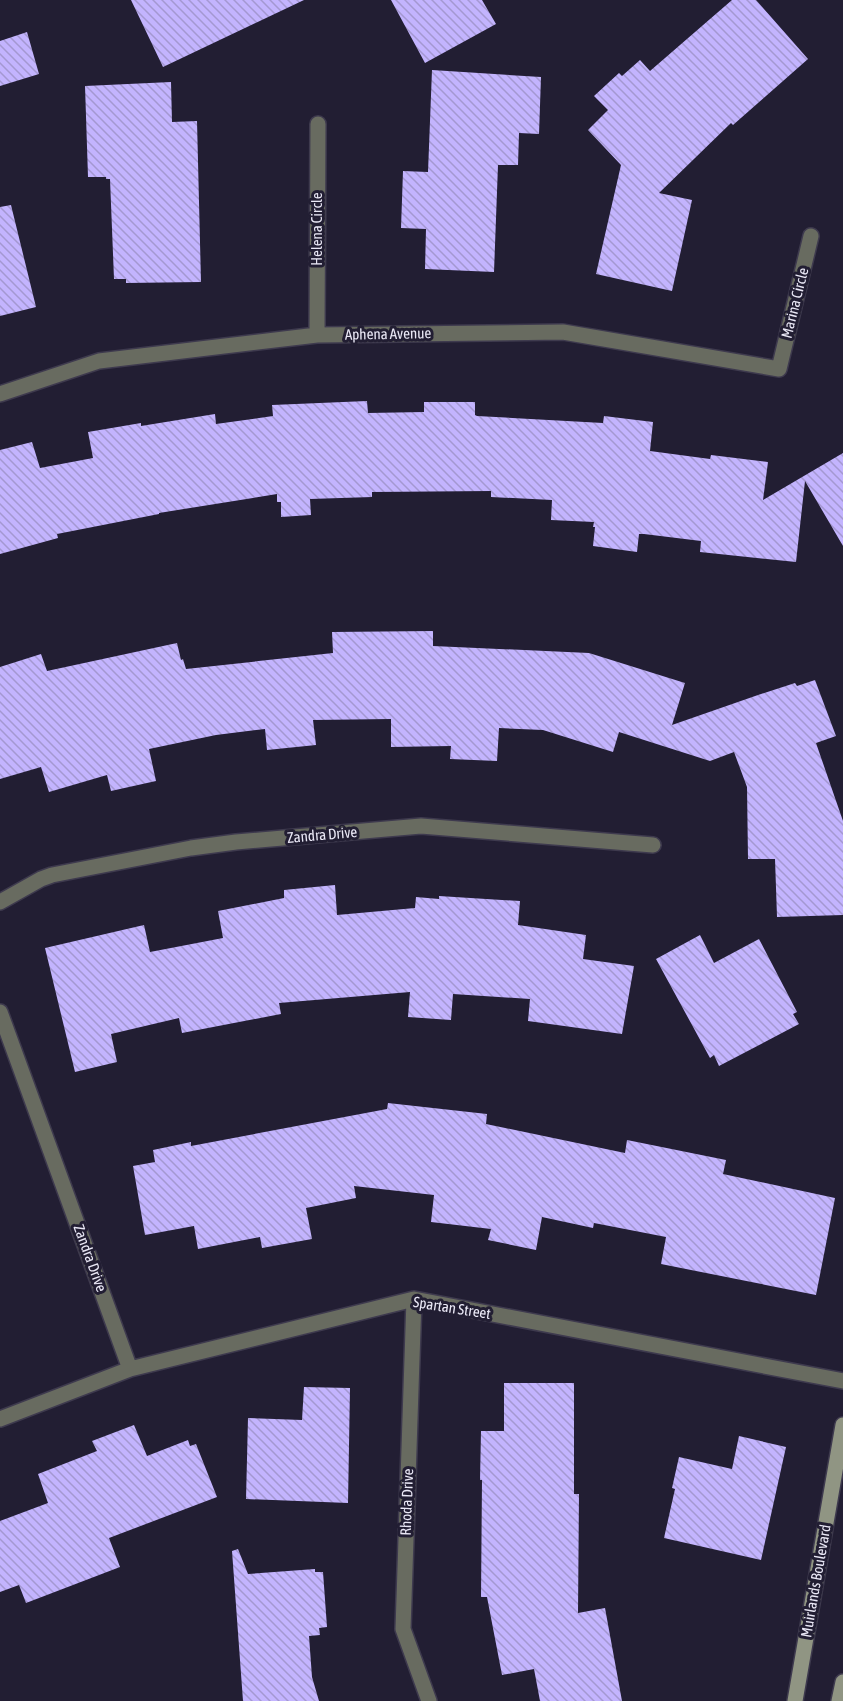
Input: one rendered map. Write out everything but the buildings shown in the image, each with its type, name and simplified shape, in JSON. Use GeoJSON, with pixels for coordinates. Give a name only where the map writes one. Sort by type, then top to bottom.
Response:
{"type":"FeatureCollection","features":[{"type":"Feature","properties":{"kind":"main road","name":"Muirlands Boulevard"},"geometry":{"type":"LineString","coordinates":[[795,1701],[843,1425]]}},
{"type":"Feature","properties":{"kind":"main road"},"geometry":{"type":"LineString","coordinates":[[839,1701],[843,1682]]}},
{"type":"Feature","properties":{"kind":"street","name":"Helena Circle"},"geometry":{"type":"LineString","coordinates":[[317,335],[318,124]]}},
{"type":"Feature","properties":{"kind":"street","name":"Marina Circle"},"geometry":{"type":"LineString","coordinates":[[779,369],[811,236]]}},
{"type":"Feature","properties":{"kind":"street","name":"Aphena Avenue"},"geometry":{"type":"LineString","coordinates":[[0,394],[99,360],[317,335],[563,332],[779,369]]}},
{"type":"Feature","properties":{"kind":"street","name":"Zandra Drive"},"geometry":{"type":"LineString","coordinates":[[0,902],[40,879],[52,875],[191,848],[236,842],[422,826],[653,845]]}},
{"type":"Feature","properties":{"kind":"street","name":"Zandra Drive"},"geometry":{"type":"LineString","coordinates":[[0,1012],[130,1369]]}},
{"type":"Feature","properties":{"kind":"street","name":"Spartan Street"},"geometry":{"type":"LineString","coordinates":[[0,1419],[130,1369],[414,1299],[843,1381]]}},
{"type":"Feature","properties":{"kind":"street","name":"Rhoda Drive"},"geometry":{"type":"LineString","coordinates":[[414,1299],[404,1629],[429,1701]]}}]}
